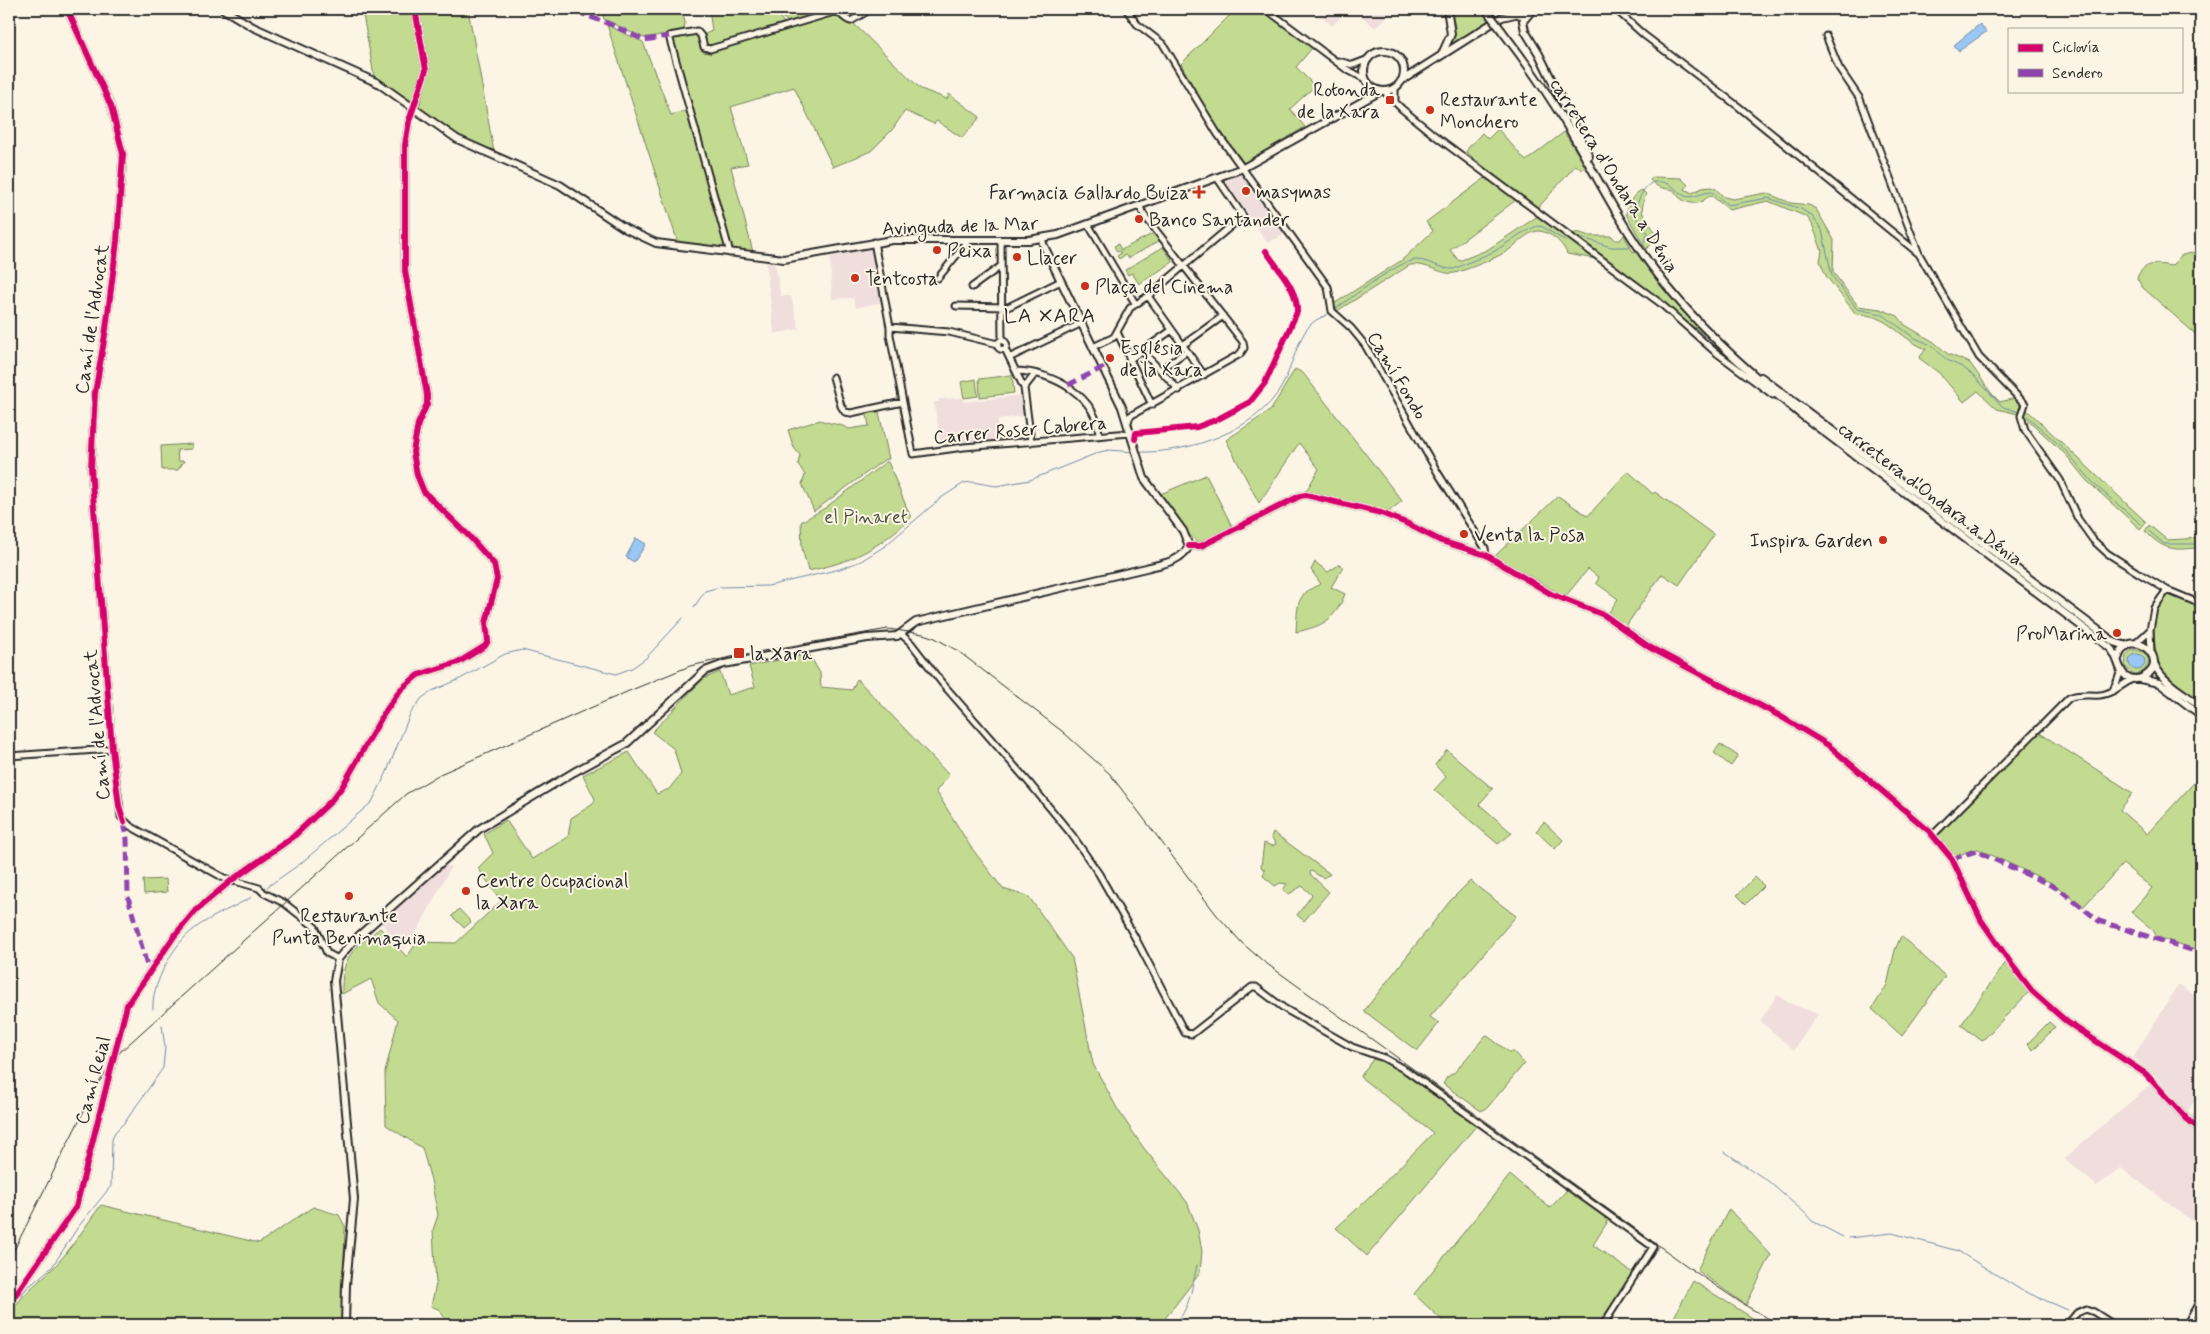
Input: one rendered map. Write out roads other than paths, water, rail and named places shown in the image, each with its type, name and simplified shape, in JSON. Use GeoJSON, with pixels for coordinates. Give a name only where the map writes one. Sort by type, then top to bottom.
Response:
{"type":"FeatureCollection","features":[{"type":"Feature","properties":{"kind":"main road","name":"Avinguda de la Mar"},"geometry":{"type":"LineString","coordinates":[[223,9],[253,28],[378,82],[457,139],[568,190],[626,230],[644,239],[663,245],[784,259],[874,242],[908,240],[1001,241],[1042,238],[1140,207],[1218,179],[1243,168],[1382,91]]}},
{"type":"Feature","properties":{"kind":"main road"},"geometry":{"type":"LineString","coordinates":[[1441,55],[1452,34],[1447,9]]}},
{"type":"Feature","properties":{"kind":"main road"},"geometry":{"type":"LineString","coordinates":[[1489,25],[1504,9]]}},
{"type":"Feature","properties":{"kind":"main road"},"geometry":{"type":"LineString","coordinates":[[1510,9],[1515,14]]}},
{"type":"Feature","properties":{"kind":"main road","name":"carretera d'Ondara a Dénia"},"geometry":{"type":"LineString","coordinates":[[1486,10],[1550,98],[1619,217],[1664,282],[1691,314],[1727,350],[1799,413],[2058,608],[2108,647],[2118,659]]}},
{"type":"Feature","properties":{"kind":"main road"},"geometry":{"type":"LineString","coordinates":[[1367,82],[1382,91],[1395,87],[1418,69],[1502,17],[1531,11]]}},
{"type":"Feature","properties":{"kind":"main road"},"geometry":{"type":"LineString","coordinates":[[1531,11],[1523,20],[1525,31],[1539,54],[1591,159],[1618,208],[1619,217]]}},
{"type":"Feature","properties":{"kind":"main road"},"geometry":{"type":"LineString","coordinates":[[1362,102],[1369,92],[1364,69],[1366,60],[1376,52],[1385,51],[1396,55],[1407,68],[1418,69]]}},
{"type":"Feature","properties":{"kind":"main road"},"geometry":{"type":"LineString","coordinates":[[1401,82],[1403,64]]}},
{"type":"Feature","properties":{"kind":"main road"},"geometry":{"type":"LineString","coordinates":[[345,1325],[348,1256],[354,1199],[334,981],[338,959],[352,941],[479,829],[574,772],[626,744],[705,671],[731,663],[901,634],[917,622],[1160,564],[1181,556],[1189,546],[1183,532],[1147,484],[1124,412],[1042,238]]}},
{"type":"Feature","properties":{"kind":"main road","name":"carretera d'Ondara a Dénia"},"geometry":{"type":"LineString","coordinates":[[1727,350],[2114,642],[2127,646]]}},
{"type":"Feature","properties":{"kind":"main road"},"geometry":{"type":"LineString","coordinates":[[1124,412],[1131,416]]}},
{"type":"Feature","properties":{"kind":"main road"},"geometry":{"type":"LineString","coordinates":[[2201,706],[2162,676],[2151,652],[2144,646],[2135,644],[2127,646],[2120,654],[2118,659],[2121,670],[2136,679],[2155,681],[2201,715]]}},
{"type":"Feature","properties":{"kind":"main road"},"geometry":{"type":"LineString","coordinates":[[2136,679],[2148,675],[2154,662]]}},
{"type":"Feature","properties":{"kind":"street","name":"Camí de l'Advocat"},"geometry":{"type":"LineString","coordinates":[[67,9],[111,106],[123,154],[117,241],[106,329],[94,393],[91,468],[118,806],[124,822],[232,880]]}},
{"type":"Feature","properties":{"kind":"street"},"geometry":{"type":"LineString","coordinates":[[414,108],[426,70],[415,9]]}},
{"type":"Feature","properties":{"kind":"street"},"geometry":{"type":"LineString","coordinates":[[730,254],[669,36],[697,31],[701,36],[704,47],[710,49],[834,12],[840,13],[851,22],[871,9]]}},
{"type":"Feature","properties":{"kind":"street","name":"Camí Fondo"},"geometry":{"type":"LineString","coordinates":[[1126,9],[1137,24],[1163,44],[1203,112],[1328,287],[1332,311],[1351,328],[1365,345],[1438,473],[1485,548],[1486,554]]}},
{"type":"Feature","properties":{"kind":"street"},"geometry":{"type":"LineString","coordinates":[[1266,9],[1367,82]]}},
{"type":"Feature","properties":{"kind":"street"},"geometry":{"type":"LineString","coordinates":[[1615,9],[1644,35],[1739,107],[1919,254]]}},
{"type":"Feature","properties":{"kind":"street"},"geometry":{"type":"LineString","coordinates":[[1826,36],[1838,68],[1860,99],[1919,254],[1979,357],[2025,404],[2021,416],[2025,430],[2060,480],[2083,526],[2107,554],[2167,590],[2201,604]]}},
{"type":"Feature","properties":{"kind":"street"},"geometry":{"type":"LineString","coordinates":[[1333,59],[1353,65],[1366,60]]}},
{"type":"Feature","properties":{"kind":"street"},"geometry":{"type":"LineString","coordinates":[[1395,87],[1394,96],[1396,104]]}},
{"type":"Feature","properties":{"kind":"street"},"geometry":{"type":"LineString","coordinates":[[1382,91],[1461,155],[1660,303],[1720,355],[1799,413]]}},
{"type":"Feature","properties":{"kind":"street","name":"Camí Reial"},"geometry":{"type":"LineString","coordinates":[[9,1304],[76,1207],[127,1005],[186,920],[232,880],[293,837],[330,802],[342,787],[383,715],[401,689],[418,675],[459,662],[485,646],[488,641],[486,623],[497,579],[494,564],[469,536],[424,492],[417,475],[413,452],[418,424],[427,404],[405,271],[407,238],[404,159],[409,121],[414,108]]}},
{"type":"Feature","properties":{"kind":"street"},"geometry":{"type":"LineString","coordinates":[[1093,347],[1114,337],[1129,309],[1148,296],[1243,216],[1218,179]]}},
{"type":"Feature","properties":{"kind":"street"},"geometry":{"type":"LineString","coordinates":[[1128,422],[1131,416],[1179,390],[1240,354],[1243,350],[1243,342],[1144,215],[1140,207]]}},
{"type":"Feature","properties":{"kind":"street"},"geometry":{"type":"LineString","coordinates":[[1088,224],[1136,303]]}},
{"type":"Feature","properties":{"kind":"street"},"geometry":{"type":"LineString","coordinates":[[938,278],[969,240]]}},
{"type":"Feature","properties":{"kind":"street"},"geometry":{"type":"LineString","coordinates":[[1001,241],[1002,305],[1000,349],[1005,349],[1011,358],[1024,388],[1031,442]]}},
{"type":"Feature","properties":{"kind":"street"},"geometry":{"type":"LineString","coordinates":[[833,377],[840,406],[846,413],[903,402],[874,242]]}},
{"type":"Feature","properties":{"kind":"street"},"geometry":{"type":"LineString","coordinates":[[972,287],[1001,266]]}},
{"type":"Feature","properties":{"kind":"street"},"geometry":{"type":"LineString","coordinates":[[956,306],[1008,306],[1061,281]]}},
{"type":"Feature","properties":{"kind":"street"},"geometry":{"type":"LineString","coordinates":[[1148,296],[1204,375]]}},
{"type":"Feature","properties":{"kind":"street"},"geometry":{"type":"LineString","coordinates":[[1183,345],[1223,316]]}},
{"type":"Feature","properties":{"kind":"street"},"geometry":{"type":"LineString","coordinates":[[1011,358],[1082,323]]}},
{"type":"Feature","properties":{"kind":"street"},"geometry":{"type":"LineString","coordinates":[[890,328],[948,332],[1000,342]]}},
{"type":"Feature","properties":{"kind":"street"},"geometry":{"type":"LineString","coordinates":[[1129,360],[1172,330]]}},
{"type":"Feature","properties":{"kind":"street"},"geometry":{"type":"LineString","coordinates":[[1117,332],[1152,405]]}},
{"type":"Feature","properties":{"kind":"street"},"geometry":{"type":"LineString","coordinates":[[1142,351],[1179,390]]}},
{"type":"Feature","properties":{"kind":"street"},"geometry":{"type":"LineString","coordinates":[[1160,370],[1187,351]]}},
{"type":"Feature","properties":{"kind":"street"},"geometry":{"type":"LineString","coordinates":[[1017,371],[1035,374],[1067,387],[1080,396],[1098,423],[1099,436]]}},
{"type":"Feature","properties":{"kind":"street"},"geometry":{"type":"LineString","coordinates":[[1024,388],[1035,374]]}},
{"type":"Feature","properties":{"kind":"street","name":"Carrer Roser Cabrera"},"geometry":{"type":"LineString","coordinates":[[903,402],[913,454],[938,450],[1130,433]]}},
{"type":"Feature","properties":{"kind":"street"},"geometry":{"type":"LineString","coordinates":[[1189,546],[1201,546],[1286,501],[1306,495],[1381,513],[1406,523],[1441,541],[1486,554],[1551,594],[1604,615],[1653,649],[1733,690],[1828,745],[1933,835],[1952,860],[1981,920],[2012,966],[2032,991],[2067,1022],[2154,1080],[2183,1115],[2201,1130]]}},
{"type":"Feature","properties":{"kind":"street"},"geometry":{"type":"LineString","coordinates":[[2151,652],[2150,630],[2154,608],[2167,590]]}},
{"type":"Feature","properties":{"kind":"street"},"geometry":{"type":"LineString","coordinates":[[2135,644],[2150,630]]}},
{"type":"Feature","properties":{"kind":"street"},"geometry":{"type":"LineString","coordinates":[[901,634],[912,644],[948,689],[1032,785],[1072,835],[1099,874],[1137,940],[1185,1033],[1192,1034],[1252,988],[1256,987],[1285,1009],[1352,1047],[1384,1058],[1407,1071],[1653,1247],[1603,1325]]}},
{"type":"Feature","properties":{"kind":"street"},"geometry":{"type":"LineString","coordinates":[[2110,692],[2118,682],[2121,670]]}},
{"type":"Feature","properties":{"kind":"street"},"geometry":{"type":"LineString","coordinates":[[1933,835],[1961,804],[1989,780],[2069,698],[2078,695],[2102,695],[2136,679]]}},
{"type":"Feature","properties":{"kind":"street"},"geometry":{"type":"LineString","coordinates":[[9,756],[112,749]]}},
{"type":"Feature","properties":{"kind":"street"},"geometry":{"type":"LineString","coordinates":[[232,880],[259,888],[264,893],[284,902],[318,931],[327,953],[338,959]]}},
{"type":"Feature","properties":{"kind":"street"},"geometry":{"type":"LineString","coordinates":[[2186,1325],[2201,1299]]}},
{"type":"Feature","properties":{"kind":"street"},"geometry":{"type":"LineString","coordinates":[[2067,1325],[2077,1313],[2086,1309],[2114,1325]]}},
{"type":"Feature","properties":{"kind":"water"},"geometry":{"type":"Polygon","coordinates":[[[1980,24],[1986,32],[1959,51],[1954,45],[1980,24]]]}},
{"type":"Feature","properties":{"kind":"water"},"geometry":{"type":"Polygon","coordinates":[[[636,538],[646,544],[634,562],[626,557],[636,538]]]}},
{"type":"Feature","properties":{"kind":"water"},"geometry":{"type":"Polygon","coordinates":[[[2137,654],[2145,662],[2137,670],[2129,662],[2137,654]]]}},
{"type":"Feature","properties":{"kind":"waterway"},"geometry":{"type":"LineString","coordinates":[[1644,242],[1648,233],[1637,219],[1635,211],[1643,191],[1652,183],[1664,183],[1672,186],[1688,197],[1712,192],[1728,205],[1768,198],[1801,209],[1812,216],[1822,230],[1832,276],[1857,309],[1882,314],[1913,337],[1931,345],[1947,360],[1973,375],[2003,407],[2019,412]]}},
{"type":"Feature","properties":{"kind":"waterway"},"geometry":{"type":"LineString","coordinates":[[1334,310],[1375,281],[1408,262],[1421,260],[1454,269],[1495,251],[1522,233],[1537,226],[1543,227],[1567,242]]}},
{"type":"Feature","properties":{"kind":"waterway"},"geometry":{"type":"LineString","coordinates":[[1576,239],[1586,239],[1611,247],[1629,247]]}},
{"type":"Feature","properties":{"kind":"waterway"},"geometry":{"type":"LineString","coordinates":[[1138,452],[1157,452],[1199,444],[1219,437],[1256,416],[1271,402],[1282,386],[1306,330],[1313,322],[1331,312]]}},
{"type":"Feature","properties":{"kind":"waterway"},"geometry":{"type":"LineString","coordinates":[[2027,416],[2066,451],[2096,486],[2141,524]]}},
{"type":"Feature","properties":{"kind":"waterway"},"geometry":{"type":"LineString","coordinates":[[694,607],[705,591],[720,587],[768,586],[840,569],[861,561],[885,546],[941,498],[964,483],[972,482],[996,486],[1030,480],[1100,452],[1109,450],[1134,452]]}},
{"type":"Feature","properties":{"kind":"waterway"},"geometry":{"type":"LineString","coordinates":[[2149,531],[2164,544],[2201,544]]}},
{"type":"Feature","properties":{"kind":"waterway"},"geometry":{"type":"LineString","coordinates":[[267,887],[300,864],[372,802],[386,774],[410,714],[422,698],[432,691],[460,679],[505,654],[522,650],[616,674],[632,668],[645,659],[683,618]]}},
{"type":"Feature","properties":{"kind":"waterway"},"geometry":{"type":"LineString","coordinates":[[153,1009],[154,994],[158,981],[170,956],[179,943],[199,925],[252,897]]}},
{"type":"Feature","properties":{"kind":"waterway"},"geometry":{"type":"LineString","coordinates":[[9,1310],[27,1288],[52,1267],[78,1227],[111,1186],[112,1140],[115,1132],[125,1122],[163,1068],[165,1047],[162,1025]]}},
{"type":"Feature","properties":{"kind":"waterway"},"geometry":{"type":"LineString","coordinates":[[1725,1152],[1768,1181],[1812,1221],[1843,1237]]}},
{"type":"Feature","properties":{"kind":"waterway"},"geometry":{"type":"LineString","coordinates":[[1849,1238],[1892,1233],[1958,1251],[2021,1290],[2068,1310]]}},
{"type":"Feature","properties":{"kind":"waterway"},"geometry":{"type":"LineString","coordinates":[[1174,1325],[1187,1305],[1197,1265]]}},
{"type":"Feature","properties":{"kind":"waterway"},"geometry":{"type":"LineString","coordinates":[[2080,1318],[2088,1325]]}},
{"type":"Feature","properties":{"kind":"tram line"},"geometry":{"type":"LineString","coordinates":[[9,1260],[97,1085],[121,1051],[406,794],[440,774],[690,666],[740,655],[888,629],[923,634],[935,638],[958,651],[1063,732],[1110,774],[1216,914],[1242,943],[1263,961],[1694,1271],[1743,1304],[1780,1325]]}},
{"type":"Feature","properties":{"kind":"place","name":"Rotonda de la Xara"},"geometry":{"type":"Point","coordinates":[1390,100]}},
{"type":"Feature","properties":{"kind":"place","name":"Restaurante Monchero"},"geometry":{"type":"Point","coordinates":[1430,110]}},
{"type":"Feature","properties":{"kind":"place","name":"masymas"},"geometry":{"type":"Point","coordinates":[1246,191]}},
{"type":"Feature","properties":{"kind":"place","name":"Farmacia Gallardo Buiza"},"geometry":{"type":"Point","coordinates":[1199,192]}},
{"type":"Feature","properties":{"kind":"place","name":"Banco Santander"},"geometry":{"type":"Point","coordinates":[1139,219]}},
{"type":"Feature","properties":{"kind":"place","name":"Peixa"},"geometry":{"type":"Point","coordinates":[937,250]}},
{"type":"Feature","properties":{"kind":"place","name":"Llacer"},"geometry":{"type":"Point","coordinates":[1017,257]}},
{"type":"Feature","properties":{"kind":"place","name":"Tentcosta"},"geometry":{"type":"Point","coordinates":[855,278]}},
{"type":"Feature","properties":{"kind":"place","name":"Plaça del Cinema"},"geometry":{"type":"Point","coordinates":[1085,286]}},
{"type":"Feature","properties":{"kind":"place","name":"Església de la Xara"},"geometry":{"type":"Point","coordinates":[1110,358]}},
{"type":"Feature","properties":{"kind":"place","name":"Venta la Posa"},"geometry":{"type":"Point","coordinates":[1464,534]}},
{"type":"Feature","properties":{"kind":"place","name":"Inspira Garden"},"geometry":{"type":"Point","coordinates":[1883,540]}},
{"type":"Feature","properties":{"kind":"place","name":"ProMarina"},"geometry":{"type":"Point","coordinates":[2117,633]}},
{"type":"Feature","properties":{"kind":"place","name":"la Xara"},"geometry":{"type":"Point","coordinates":[739,653]}},
{"type":"Feature","properties":{"kind":"place","name":"Centre Ocupacional la Xara"},"geometry":{"type":"Point","coordinates":[466,891]}},
{"type":"Feature","properties":{"kind":"place","name":"Restaurante Punta Benimaquia"},"geometry":{"type":"Point","coordinates":[349,896]}},
{"type":"Feature","properties":{"kind":"district","name":"LA XARA"},"geometry":{"type":"Point","coordinates":[1050,315]}},
{"type":"Feature","properties":{"kind":"park label","name":"el Pinaret"},"geometry":{"type":"Point","coordinates":[866,516]}}]}
